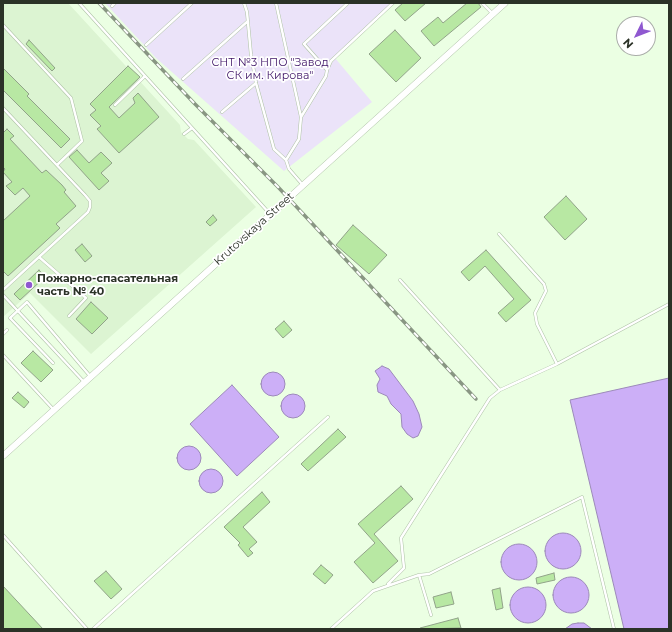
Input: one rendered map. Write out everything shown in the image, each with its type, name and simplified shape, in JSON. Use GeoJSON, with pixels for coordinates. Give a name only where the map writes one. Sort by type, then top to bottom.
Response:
{"type":"FeatureCollection","features":[{"type":"Feature","properties":{"kind":"street","name":"Krutovskaya Street"},"geometry":{"type":"LineString","coordinates":[[3,456],[505,3]]}},
{"type":"Feature","properties":{"kind":"lane"},"geometry":{"type":"LineString","coordinates":[[79,3],[271,214]]}},
{"type":"Feature","properties":{"kind":"lane"},"geometry":{"type":"LineString","coordinates":[[112,6],[115,3]]}},
{"type":"Feature","properties":{"kind":"lane"},"geometry":{"type":"LineString","coordinates":[[146,44],[192,3]]}},
{"type":"Feature","properties":{"kind":"lane"},"geometry":{"type":"LineString","coordinates":[[244,3],[248,21],[251,55],[256,82],[274,148],[286,160],[289,169],[303,185]]}},
{"type":"Feature","properties":{"kind":"lane"},"geometry":{"type":"LineString","coordinates":[[276,3],[301,117],[299,139],[286,160]]}},
{"type":"Feature","properties":{"kind":"lane"},"geometry":{"type":"LineString","coordinates":[[327,70],[304,44],[348,3]]}},
{"type":"Feature","properties":{"kind":"lane"},"geometry":{"type":"LineString","coordinates":[[301,117],[326,76],[331,61],[393,3]]}},
{"type":"Feature","properties":{"kind":"lane"},"geometry":{"type":"LineString","coordinates":[[482,3],[493,14]]}},
{"type":"Feature","properties":{"kind":"lane"},"geometry":{"type":"LineString","coordinates":[[183,79],[248,21]]}},
{"type":"Feature","properties":{"kind":"lane"},"geometry":{"type":"LineString","coordinates":[[3,25],[71,98],[82,141],[56,165]]}},
{"type":"Feature","properties":{"kind":"lane"},"geometry":{"type":"LineString","coordinates":[[115,105],[145,76]]}},
{"type":"Feature","properties":{"kind":"lane"},"geometry":{"type":"LineString","coordinates":[[222,112],[256,82]]}},
{"type":"Feature","properties":{"kind":"lane"},"geometry":{"type":"LineString","coordinates":[[3,108],[90,201],[88,212],[3,290]]}},
{"type":"Feature","properties":{"kind":"lane"},"geometry":{"type":"LineString","coordinates":[[184,134],[192,128]]}},
{"type":"Feature","properties":{"kind":"lane"},"geometry":{"type":"LineString","coordinates":[[499,234],[544,284],[546,291],[535,313],[537,324],[557,364]]}},
{"type":"Feature","properties":{"kind":"lane"},"geometry":{"type":"LineString","coordinates":[[39,257],[86,298],[69,316]]}},
{"type":"Feature","properties":{"kind":"lane"},"geometry":{"type":"LineString","coordinates":[[400,280],[500,390]]}},
{"type":"Feature","properties":{"kind":"lane"},"geometry":{"type":"LineString","coordinates":[[3,295],[84,382]]}},
{"type":"Feature","properties":{"kind":"lane"},"geometry":{"type":"LineString","coordinates":[[53,363],[10,318],[27,302],[90,377]]}},
{"type":"Feature","properties":{"kind":"lane"},"geometry":{"type":"LineString","coordinates":[[388,585],[404,568],[401,538],[490,398],[500,390],[557,364],[669,304]]}},
{"type":"Feature","properties":{"kind":"lane"},"geometry":{"type":"LineString","coordinates":[[3,334],[7,330]]}},
{"type":"Feature","properties":{"kind":"lane"},"geometry":{"type":"LineString","coordinates":[[4,357],[54,410]]}},
{"type":"Feature","properties":{"kind":"lane"},"geometry":{"type":"LineString","coordinates":[[93,629],[328,417]]}},
{"type":"Feature","properties":{"kind":"lane"},"geometry":{"type":"LineString","coordinates":[[331,629],[372,591],[420,575],[429,574],[582,497],[614,629]]}},
{"type":"Feature","properties":{"kind":"lane"},"geometry":{"type":"LineString","coordinates":[[3,535],[87,629]]}},
{"type":"Feature","properties":{"kind":"lane"},"geometry":{"type":"LineString","coordinates":[[420,575],[431,615]]}},
{"type":"Feature","properties":{"kind":"shaded area"},"geometry":{"type":"Polygon","coordinates":[[[3,3],[68,3],[180,125],[181,132],[188,139],[194,140],[256,207],[91,354],[30,293],[3,317],[3,3]]]}},
{"type":"Feature","properties":{"kind":"shaded area"},"geometry":{"type":"Polygon","coordinates":[[[382,366],[389,369],[413,401],[419,414],[422,427],[418,436],[413,438],[407,434],[402,427],[401,414],[391,404],[387,396],[378,392],[377,385],[380,379],[375,371],[382,366]]]}},
{"type":"Feature","properties":{"kind":"shaded area"},"geometry":{"type":"Polygon","coordinates":[[[273,372],[282,375],[285,384],[282,393],[273,396],[264,393],[261,384],[264,375],[273,372]]]}},
{"type":"Feature","properties":{"kind":"shaded area"},"geometry":{"type":"Polygon","coordinates":[[[669,378],[669,629],[624,629],[570,400],[669,378]]]}},
{"type":"Feature","properties":{"kind":"shaded area"},"geometry":{"type":"Polygon","coordinates":[[[232,385],[279,437],[237,476],[190,424],[232,385]]]}},
{"type":"Feature","properties":{"kind":"shaded area"},"geometry":{"type":"Polygon","coordinates":[[[293,394],[302,397],[305,406],[302,415],[293,418],[284,415],[281,406],[284,397],[293,394]]]}},
{"type":"Feature","properties":{"kind":"shaded area"},"geometry":{"type":"Polygon","coordinates":[[[189,446],[198,449],[201,458],[198,467],[189,470],[180,467],[177,458],[180,449],[189,446]]]}},
{"type":"Feature","properties":{"kind":"shaded area"},"geometry":{"type":"Polygon","coordinates":[[[211,469],[220,472],[223,481],[220,490],[211,493],[202,490],[199,481],[202,472],[211,469]]]}},
{"type":"Feature","properties":{"kind":"shaded area"},"geometry":{"type":"Polygon","coordinates":[[[567,533],[576,538],[580,544],[580,558],[576,564],[567,569],[559,569],[550,564],[546,558],[545,547],[550,538],[556,534],[567,533]]]}},
{"type":"Feature","properties":{"kind":"shaded area"},"geometry":{"type":"Polygon","coordinates":[[[523,544],[532,549],[536,555],[536,569],[532,575],[523,580],[515,580],[506,575],[502,569],[501,558],[506,549],[512,545],[523,544]]]}},
{"type":"Feature","properties":{"kind":"shaded area"},"geometry":{"type":"Polygon","coordinates":[[[575,577],[584,582],[588,588],[588,602],[584,608],[575,613],[567,613],[558,608],[554,602],[553,591],[558,582],[564,578],[575,577]]]}},
{"type":"Feature","properties":{"kind":"shaded area"},"geometry":{"type":"Polygon","coordinates":[[[532,587],[541,592],[545,598],[545,612],[541,618],[532,623],[524,623],[515,618],[511,612],[510,601],[515,592],[521,588],[532,587]]]}},
{"type":"Feature","properties":{"kind":"shaded area"},"geometry":{"type":"Polygon","coordinates":[[[584,623],[592,629],[565,629],[572,624],[584,623]]]}},
{"type":"Feature","properties":{"kind":"green space","name":"СНТ №3 НПО \"Завод СК им. Кирова\""},"geometry":{"type":"Polygon","coordinates":[[[105,3],[395,3],[335,58],[372,102],[284,171],[156,58],[105,3]]]}},
{"type":"Feature","properties":{"kind":"building"},"geometry":{"type":"Polygon","coordinates":[[[403,3],[426,3],[405,21],[395,10],[403,3]]]}},
{"type":"Feature","properties":{"kind":"building"},"geometry":{"type":"Polygon","coordinates":[[[467,3],[478,3],[481,7],[434,46],[421,31],[438,17],[443,23],[467,3]]]}},
{"type":"Feature","properties":{"kind":"building"},"geometry":{"type":"Polygon","coordinates":[[[395,30],[421,58],[396,82],[369,54],[395,30]]]}},
{"type":"Feature","properties":{"kind":"building"},"geometry":{"type":"Polygon","coordinates":[[[29,40],[55,68],[52,71],[26,44],[29,40]]]}},
{"type":"Feature","properties":{"kind":"building"},"geometry":{"type":"Polygon","coordinates":[[[128,66],[140,77],[109,107],[119,118],[135,103],[133,98],[138,93],[159,117],[119,153],[97,129],[101,126],[90,115],[96,110],[90,104],[128,66]]]}},
{"type":"Feature","properties":{"kind":"building"},"geometry":{"type":"Polygon","coordinates":[[[3,68],[29,94],[27,96],[70,139],[61,148],[3,90],[3,68]]]}},
{"type":"Feature","properties":{"kind":"building"},"geometry":{"type":"Polygon","coordinates":[[[7,129],[14,136],[10,139],[42,173],[46,170],[62,185],[66,190],[64,192],[76,206],[56,224],[60,228],[8,276],[3,271],[3,221],[30,196],[23,188],[15,195],[6,186],[12,182],[3,172],[5,169],[3,167],[3,133],[7,129]]]}},
{"type":"Feature","properties":{"kind":"building"},"geometry":{"type":"Polygon","coordinates":[[[77,150],[89,163],[101,152],[112,163],[101,173],[109,181],[99,190],[69,157],[77,150]]]}},
{"type":"Feature","properties":{"kind":"building"},"geometry":{"type":"Polygon","coordinates":[[[566,196],[587,219],[565,240],[544,217],[566,196]]]}},
{"type":"Feature","properties":{"kind":"building"},"geometry":{"type":"Polygon","coordinates":[[[213,215],[217,220],[210,226],[206,222],[213,215]]]}},
{"type":"Feature","properties":{"kind":"building"},"geometry":{"type":"Polygon","coordinates":[[[353,225],[387,255],[369,274],[336,245],[353,225]]]}},
{"type":"Feature","properties":{"kind":"building"},"geometry":{"type":"Polygon","coordinates":[[[82,244],[92,256],[85,262],[75,250],[82,244]]]}},
{"type":"Feature","properties":{"kind":"building"},"geometry":{"type":"Polygon","coordinates":[[[486,250],[531,300],[506,322],[498,313],[514,299],[485,266],[469,281],[461,272],[486,250]]]}},
{"type":"Feature","properties":{"kind":"building","name":"Пожарно-спасательная часть № 40"},"geometry":{"type":"Polygon","coordinates":[[[39,270],[45,277],[20,300],[14,294],[39,270]]]}},
{"type":"Feature","properties":{"kind":"building"},"geometry":{"type":"Polygon","coordinates":[[[91,302],[108,318],[92,334],[76,319],[91,302]]]}},
{"type":"Feature","properties":{"kind":"building"},"geometry":{"type":"Polygon","coordinates":[[[284,321],[292,330],[283,338],[275,329],[284,321]]]}},
{"type":"Feature","properties":{"kind":"building"},"geometry":{"type":"Polygon","coordinates":[[[33,351],[53,370],[41,382],[21,363],[33,351]]]}},
{"type":"Feature","properties":{"kind":"building"},"geometry":{"type":"Polygon","coordinates":[[[18,392],[29,402],[24,408],[12,398],[18,392]]]}},
{"type":"Feature","properties":{"kind":"building"},"geometry":{"type":"Polygon","coordinates":[[[338,429],[346,437],[308,471],[301,464],[338,429]]]}},
{"type":"Feature","properties":{"kind":"building"},"geometry":{"type":"Polygon","coordinates":[[[401,486],[413,499],[374,534],[398,561],[373,583],[354,562],[375,543],[358,524],[401,486]]]}},
{"type":"Feature","properties":{"kind":"building"},"geometry":{"type":"Polygon","coordinates":[[[262,492],[270,502],[243,527],[257,542],[249,549],[253,553],[248,557],[238,545],[240,543],[224,527],[262,492]]]}},
{"type":"Feature","properties":{"kind":"building"},"geometry":{"type":"Polygon","coordinates":[[[321,565],[333,575],[325,584],[313,574],[321,565]]]}},
{"type":"Feature","properties":{"kind":"building"},"geometry":{"type":"Polygon","coordinates":[[[106,571],[122,589],[111,599],[94,581],[106,571]]]}},
{"type":"Feature","properties":{"kind":"building"},"geometry":{"type":"Polygon","coordinates":[[[554,573],[555,580],[537,584],[536,578],[554,573]]]}},
{"type":"Feature","properties":{"kind":"building"},"geometry":{"type":"Polygon","coordinates":[[[3,586],[43,629],[3,629],[3,586]]]}},
{"type":"Feature","properties":{"kind":"building"},"geometry":{"type":"Polygon","coordinates":[[[500,588],[503,608],[496,610],[492,590],[500,588]]]}},
{"type":"Feature","properties":{"kind":"building"},"geometry":{"type":"Polygon","coordinates":[[[451,592],[454,604],[436,608],[433,597],[451,592]]]}},
{"type":"Feature","properties":{"kind":"building"},"geometry":{"type":"Polygon","coordinates":[[[458,618],[461,628],[420,629],[420,628],[458,618]]]}},
{"type":"Feature","properties":{"kind":"railway"},"geometry":{"type":"LineString","coordinates":[[99,3],[195,104],[278,187],[476,399]]}},
{"type":"Feature","properties":{"kind":"place","name":"Пожарно-спасательная часть № 40"},"geometry":{"type":"Point","coordinates":[29,285]}}]}
